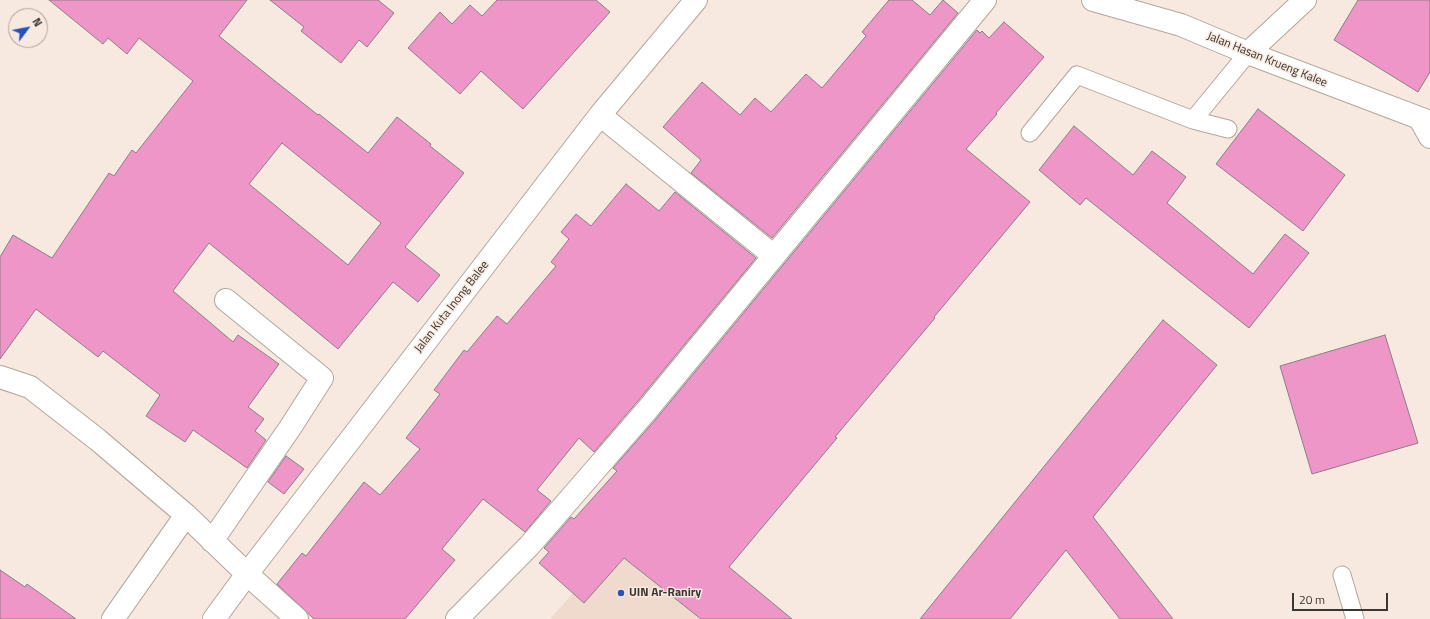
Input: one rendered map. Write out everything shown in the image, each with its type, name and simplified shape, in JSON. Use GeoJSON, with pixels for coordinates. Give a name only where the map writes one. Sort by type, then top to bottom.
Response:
{"type":"FeatureCollection","features":[{"type":"Feature","properties":{"kind":"street","name":"Jalan Kuta Inong Balee"},"geometry":{"type":"LineString","coordinates":[[214,619],[600,115],[696,0]]}},
{"type":"Feature","properties":{"kind":"street"},"geometry":{"type":"LineString","coordinates":[[457,619],[529,546],[647,410],[985,0]]}},
{"type":"Feature","properties":{"kind":"street","name":"Jalan Hasan Krueng Kalee"},"geometry":{"type":"LineString","coordinates":[[1093,0],[1181,25],[1427,126]]}},
{"type":"Feature","properties":{"kind":"street"},"geometry":{"type":"LineString","coordinates":[[1248,53],[1305,0]]}},
{"type":"Feature","properties":{"kind":"street"},"geometry":{"type":"LineString","coordinates":[[600,115],[774,256]]}},
{"type":"Feature","properties":{"kind":"street"},"geometry":{"type":"LineString","coordinates":[[212,541],[290,428],[322,378],[226,300]]}},
{"type":"Feature","properties":{"kind":"street"},"geometry":{"type":"LineString","coordinates":[[0,377],[30,387],[98,440],[186,515],[247,574],[297,619]]}},
{"type":"Feature","properties":{"kind":"street"},"geometry":{"type":"LineString","coordinates":[[113,619],[186,515]]}},
{"type":"Feature","properties":{"kind":"lane"},"geometry":{"type":"LineString","coordinates":[[1193,120],[1248,53]]}},
{"type":"Feature","properties":{"kind":"lane"},"geometry":{"type":"LineString","coordinates":[[1030,133],[1076,75],[1193,120],[1228,129]]}},
{"type":"Feature","properties":{"kind":"lane"},"geometry":{"type":"LineString","coordinates":[[1342,575],[1355,619]]}},
{"type":"Feature","properties":{"kind":"shaded area","name":"UIN Ar-Raniry"},"geometry":{"type":"Polygon","coordinates":[[[614,547],[636,568],[701,619],[550,619],[614,547]]]}},
{"type":"Feature","properties":{"kind":"building"},"geometry":{"type":"Polygon","coordinates":[[[49,0],[247,0],[219,36],[275,81],[368,153],[397,117],[464,173],[405,247],[440,275],[418,302],[393,282],[338,349],[209,243],[173,291],[233,342],[238,335],[279,364],[248,407],[264,419],[255,431],[266,440],[247,468],[193,430],[185,442],[146,416],[160,395],[103,351],[98,357],[36,309],[0,359],[0,257],[13,235],[52,258],[109,173],[114,176],[132,150],[136,153],[193,81],[139,38],[127,54],[108,38],[103,44],[49,0]],[[282,143],[249,184],[348,265],[381,223],[282,143]]]}},
{"type":"Feature","properties":{"kind":"building"},"geometry":{"type":"Polygon","coordinates":[[[270,0],[378,0],[394,13],[367,47],[359,40],[341,63],[301,31],[304,27],[270,0]]]}},
{"type":"Feature","properties":{"kind":"building"},"geometry":{"type":"Polygon","coordinates":[[[497,0],[596,0],[610,12],[523,109],[481,71],[460,94],[408,48],[440,12],[452,24],[470,5],[482,16],[497,0]]]}},
{"type":"Feature","properties":{"kind":"building"},"geometry":{"type":"Polygon","coordinates":[[[889,0],[912,0],[930,15],[943,0],[958,13],[772,238],[691,173],[701,160],[663,127],[702,82],[740,115],[755,98],[771,112],[806,74],[822,88],[866,36],[862,32],[889,0]]]}},
{"type":"Feature","properties":{"kind":"building"},"geometry":{"type":"Polygon","coordinates":[[[1358,0],[1430,0],[1430,72],[1418,92],[1334,40],[1358,0]]]}},
{"type":"Feature","properties":{"kind":"building"},"geometry":{"type":"Polygon","coordinates":[[[1004,22],[1044,57],[966,149],[1030,202],[835,437],[837,438],[729,567],[792,619],[701,619],[624,558],[584,603],[539,563],[549,552],[544,548],[571,517],[574,519],[617,471],[613,468],[657,418],[977,30],[980,33],[982,31],[989,38],[1004,22]]]}},
{"type":"Feature","properties":{"kind":"building"},"geometry":{"type":"Polygon","coordinates":[[[1258,109],[1345,175],[1303,231],[1216,164],[1258,109]]]}},
{"type":"Feature","properties":{"kind":"building"},"geometry":{"type":"Polygon","coordinates":[[[1074,126],[1133,175],[1152,151],[1186,177],[1167,203],[1253,274],[1285,234],[1309,253],[1249,328],[1086,198],[1080,205],[1039,170],[1074,126]]]}},
{"type":"Feature","properties":{"kind":"building"},"geometry":{"type":"Polygon","coordinates":[[[626,184],[659,211],[675,192],[756,258],[594,452],[579,438],[537,490],[551,501],[525,532],[483,499],[442,549],[455,560],[405,619],[314,619],[277,584],[302,553],[306,556],[364,482],[380,495],[420,449],[406,438],[440,394],[434,390],[464,350],[467,352],[497,316],[507,324],[556,266],[551,262],[569,239],[561,232],[576,214],[591,226],[626,184]]]}},
{"type":"Feature","properties":{"kind":"building"},"geometry":{"type":"Polygon","coordinates":[[[1163,320],[1217,365],[1093,517],[1173,619],[1120,619],[1066,550],[1010,619],[920,619],[1163,320]]]}},
{"type":"Feature","properties":{"kind":"building"},"geometry":{"type":"Polygon","coordinates":[[[1385,335],[1418,443],[1312,474],[1280,366],[1385,335]]]}},
{"type":"Feature","properties":{"kind":"building"},"geometry":{"type":"Polygon","coordinates":[[[286,456],[304,469],[284,494],[268,482],[286,456]]]}},
{"type":"Feature","properties":{"kind":"building"},"geometry":{"type":"Polygon","coordinates":[[[0,570],[25,587],[27,584],[76,619],[0,619],[0,570]]]}},
{"type":"Feature","properties":{"kind":"place","name":"UIN Ar-Raniry"},"geometry":{"type":"Point","coordinates":[621,593]}}]}
